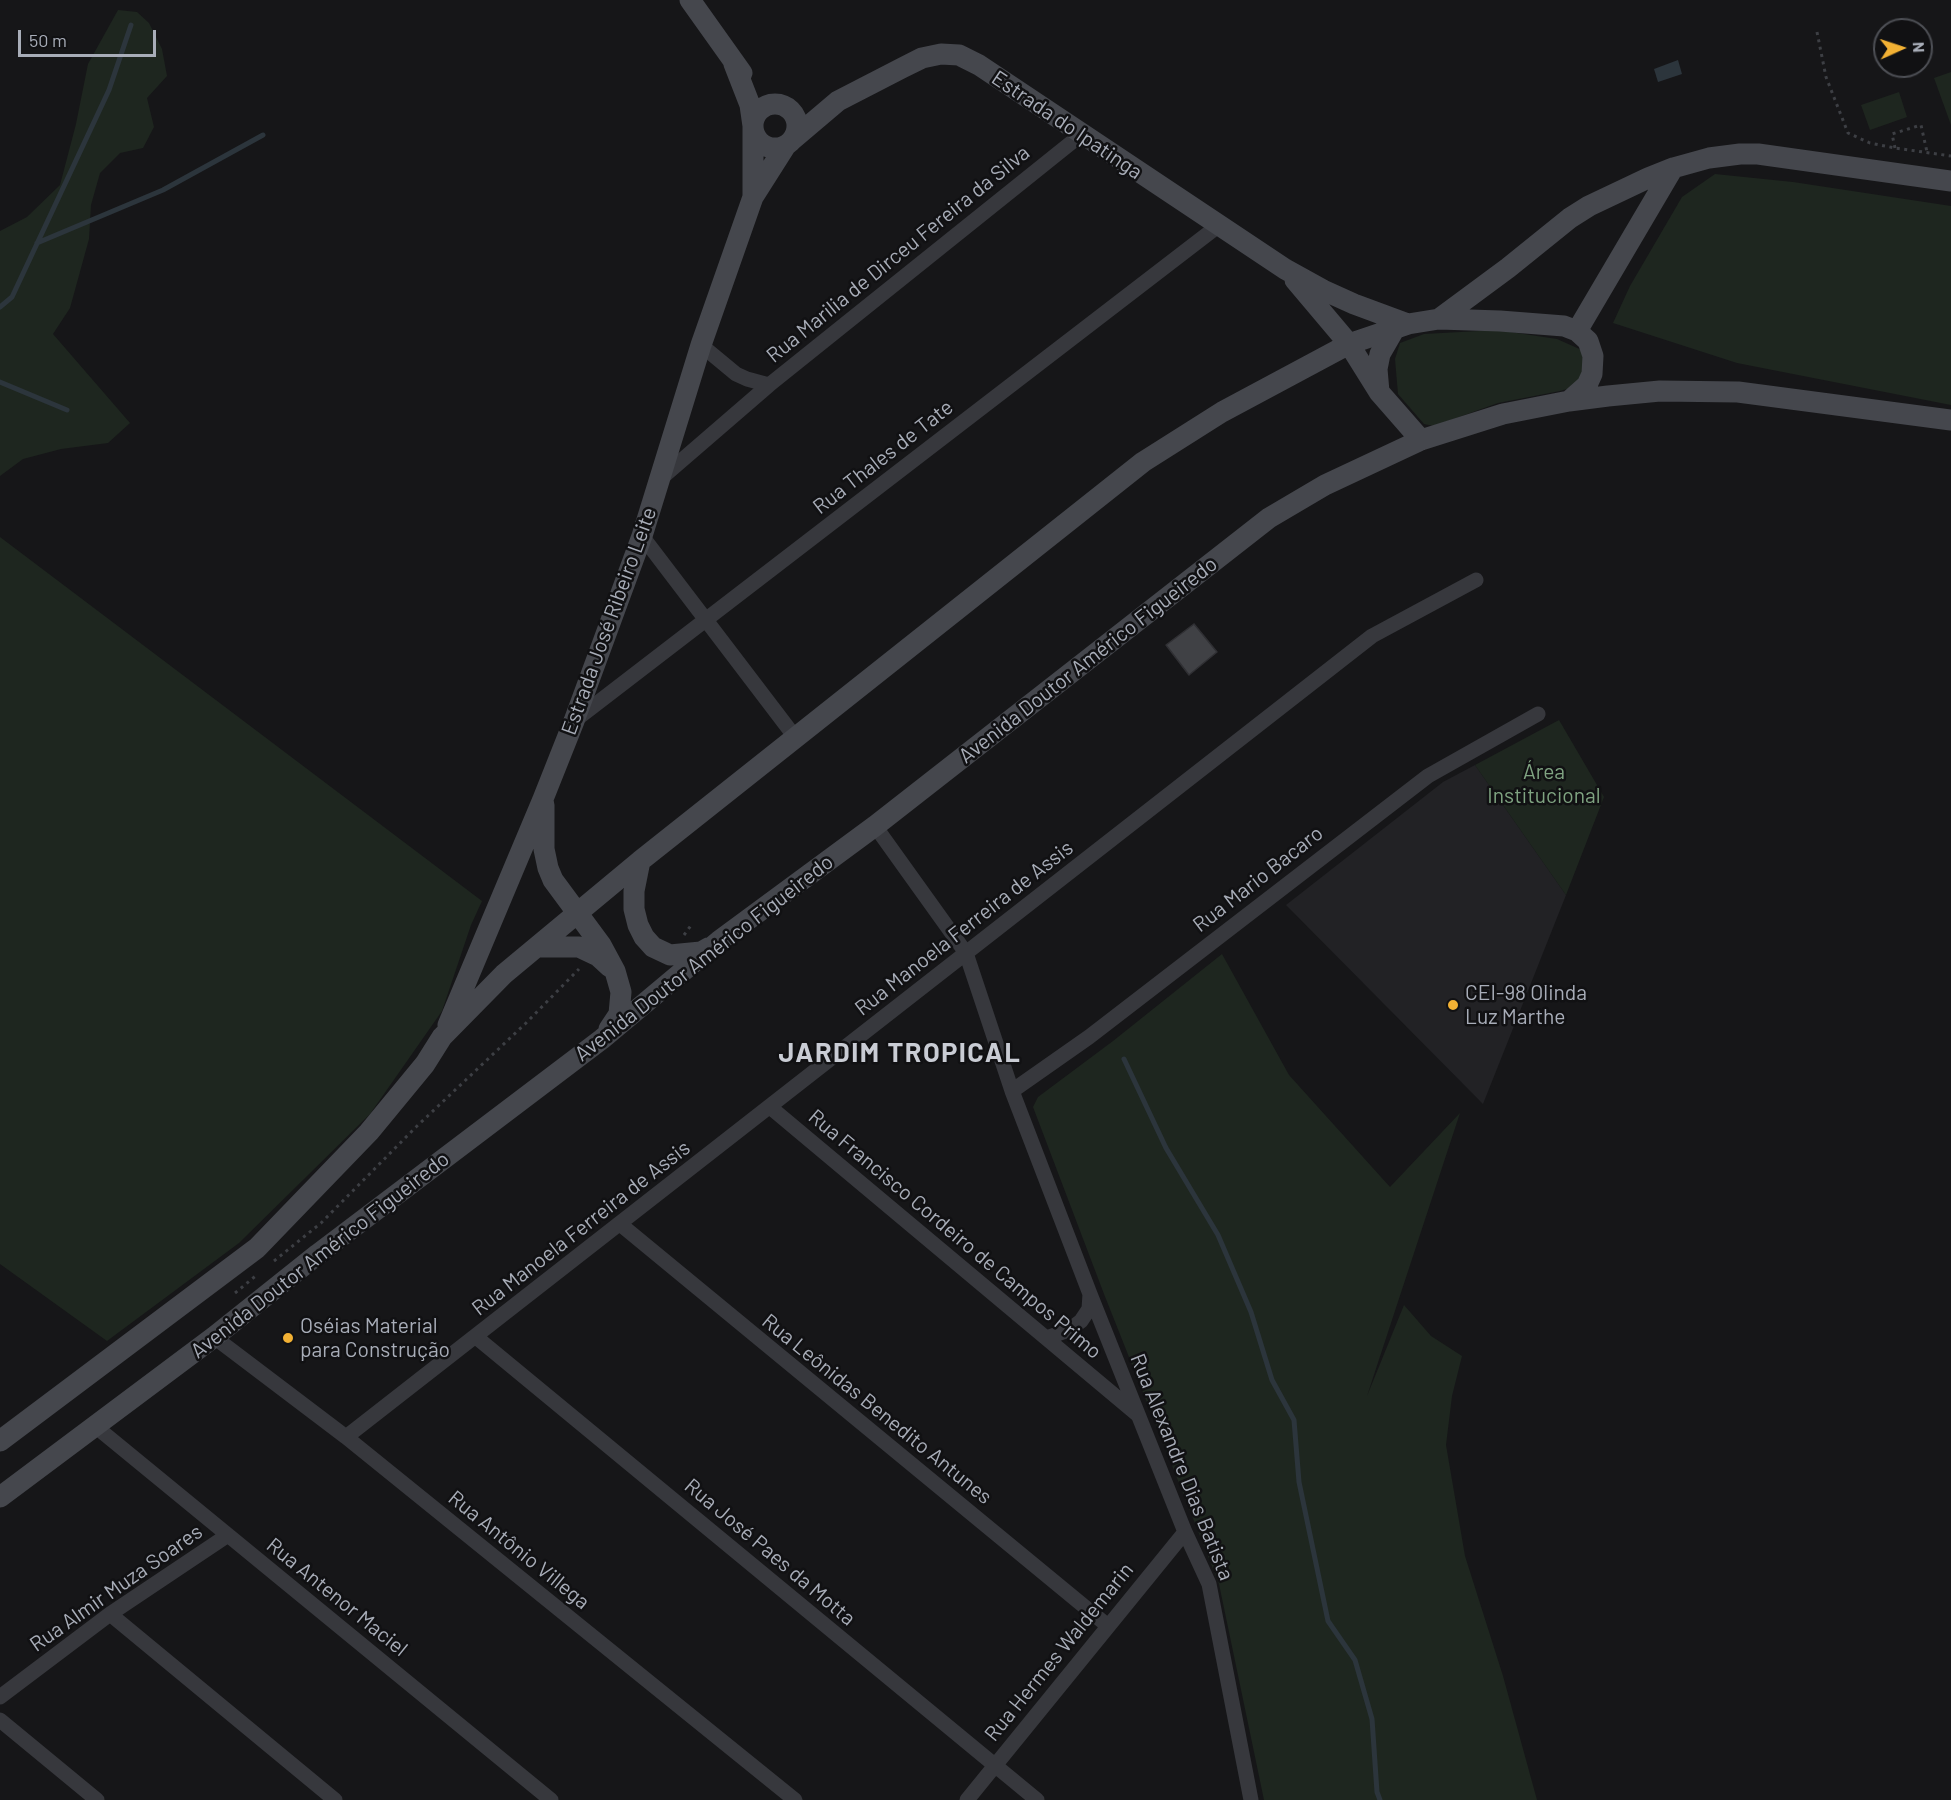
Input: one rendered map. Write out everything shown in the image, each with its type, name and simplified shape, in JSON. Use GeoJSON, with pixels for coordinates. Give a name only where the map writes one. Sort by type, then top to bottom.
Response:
{"type":"FeatureCollection","features":[{"type":"Feature","properties":{"kind":"main road","name":"Estrada José Ribeiro Leite"},"geometry":{"type":"LineString","coordinates":[[690,0],[760,97],[777,105]]}},
{"type":"Feature","properties":{"kind":"main road","name":"Estrada do Ipatinga"},"geometry":{"type":"LineString","coordinates":[[789,143],[838,101],[922,58],[941,54],[959,55],[979,65],[1284,269],[1323,290],[1402,326]]}},
{"type":"Feature","properties":{"kind":"main road","name":"Estrada José Ribeiro Leite"},"geometry":{"type":"LineString","coordinates":[[734,64],[750,105],[753,126],[753,197]]}},
{"type":"Feature","properties":{"kind":"main road","name":"Estrada do Ipatinga"},"geometry":{"type":"LineString","coordinates":[[777,105],[799,108],[838,101]]}},
{"type":"Feature","properties":{"kind":"main road"},"geometry":{"type":"LineString","coordinates":[[777,105],[790,109],[797,120],[796,134],[789,143],[780,148],[764,145],[759,140],[753,126],[759,111],[777,105]]}},
{"type":"Feature","properties":{"kind":"main road","name":"Estrada José Ribeiro Leite"},"geometry":{"type":"LineString","coordinates":[[442,1037],[574,721],[642,536],[701,345],[753,197],[789,143]]}},
{"type":"Feature","properties":{"kind":"main road"},"geometry":{"type":"LineString","coordinates":[[1439,319],[1570,218],[1612,195],[1673,168],[1709,158],[1758,154],[1951,181]]}},
{"type":"Feature","properties":{"kind":"main road"},"geometry":{"type":"LineString","coordinates":[[1577,331],[1673,168]]}},
{"type":"Feature","properties":{"kind":"main road","name":"Estrada do Ipatinga"},"geometry":{"type":"LineString","coordinates":[[1284,269],[1349,344]]}},
{"type":"Feature","properties":{"kind":"main road"},"geometry":{"type":"LineString","coordinates":[[0,1441],[257,1248],[369,1132],[425,1065],[442,1037],[504,974],[640,861],[1143,462],[1222,412],[1349,344],[1402,326],[1439,319],[1564,326],[1577,331],[1588,342],[1591,349],[1592,374],[1587,385],[1569,400]]}},
{"type":"Feature","properties":{"kind":"main road"},"geometry":{"type":"LineString","coordinates":[[1379,392],[1377,369],[1380,354],[1402,326]]}},
{"type":"Feature","properties":{"kind":"main road"},"geometry":{"type":"LineString","coordinates":[[1349,344],[1379,392],[1421,440]]}},
{"type":"Feature","properties":{"kind":"main road","name":"Avenida Doutor Américo Figueiredo"},"geometry":{"type":"LineString","coordinates":[[0,1497],[214,1337],[318,1254],[602,1039],[719,941],[875,826],[1269,518],[1325,485],[1421,440],[1503,414],[1569,400],[1660,391],[1738,392],[1951,420]]}},
{"type":"Feature","properties":{"kind":"main road"},"geometry":{"type":"LineString","coordinates":[[543,799],[544,849],[548,868],[553,880],[577,915],[601,945],[615,971],[621,992],[619,1014],[602,1039]]}},
{"type":"Feature","properties":{"kind":"main road"},"geometry":{"type":"LineString","coordinates":[[640,861],[634,891],[634,909],[644,937],[653,946],[670,955],[701,952],[719,941]]}},
{"type":"Feature","properties":{"kind":"main road"},"geometry":{"type":"LineString","coordinates":[[538,947],[579,947],[598,956],[615,971]]}},
{"type":"Feature","properties":{"kind":"street","name":"Rua Marilia de Dirceu Fereira da Silva"},"geometry":{"type":"LineString","coordinates":[[658,480],[769,385],[1082,134]]}},
{"type":"Feature","properties":{"kind":"street","name":"Rua Thales de Tate"},"geometry":{"type":"LineString","coordinates":[[574,721],[1218,226]]}},
{"type":"Feature","properties":{"kind":"street","name":"Rua Marilia de Dirceu Fereira da Silva"},"geometry":{"type":"LineString","coordinates":[[701,345],[736,374],[769,385]]}},
{"type":"Feature","properties":{"kind":"street"},"geometry":{"type":"LineString","coordinates":[[642,536],[795,738]]}},
{"type":"Feature","properties":{"kind":"street","name":"Rua Manoela Ferreira de Assis"},"geometry":{"type":"LineString","coordinates":[[346,1437],[1372,636],[1476,580]]}},
{"type":"Feature","properties":{"kind":"street","name":"Rua Mario Bacaro"},"geometry":{"type":"LineString","coordinates":[[1012,1091],[1089,1037],[1428,776],[1538,714]]}},
{"type":"Feature","properties":{"kind":"street","name":"Rua Alexandre Dias Batista"},"geometry":{"type":"LineString","coordinates":[[875,826],[966,953],[1012,1091],[1090,1294],[1185,1532],[1209,1584],[1251,1800]]}},
{"type":"Feature","properties":{"kind":"street","name":"Rua Francisco Cordeiro de Campos Primo"},"geometry":{"type":"LineString","coordinates":[[770,1107],[1140,1417]]}},
{"type":"Feature","properties":{"kind":"street","name":"Rua Leônidas Benedito Antunes"},"geometry":{"type":"LineString","coordinates":[[620,1224],[1108,1626]]}},
{"type":"Feature","properties":{"kind":"street"},"geometry":{"type":"LineString","coordinates":[[1046,1338],[1069,1330],[1081,1321],[1089,1309],[1090,1294]]}},
{"type":"Feature","properties":{"kind":"street","name":"Rua Antônio Villega"},"geometry":{"type":"LineString","coordinates":[[214,1337],[346,1437],[795,1800]]}},
{"type":"Feature","properties":{"kind":"street","name":"Rua José Paes da Motta"},"geometry":{"type":"LineString","coordinates":[[476,1337],[1037,1800]]}},
{"type":"Feature","properties":{"kind":"street","name":"Rua Antenor Maciel"},"geometry":{"type":"LineString","coordinates":[[95,1426],[551,1800]]}},
{"type":"Feature","properties":{"kind":"street","name":"Rua Hermes Waldemarin"},"geometry":{"type":"LineString","coordinates":[[967,1800],[1185,1532]]}},
{"type":"Feature","properties":{"kind":"street","name":"Rua Almir Muza Soares"},"geometry":{"type":"LineString","coordinates":[[0,1697],[110,1614],[228,1535]]}},
{"type":"Feature","properties":{"kind":"street"},"geometry":{"type":"LineString","coordinates":[[110,1614],[335,1800]]}},
{"type":"Feature","properties":{"kind":"street"},"geometry":{"type":"LineString","coordinates":[[0,1720],[97,1800]]}},
{"type":"Feature","properties":{"kind":"path"},"geometry":{"type":"LineString","coordinates":[[1817,32],[1826,77],[1848,133],[1870,143],[1951,156]]}},
{"type":"Feature","properties":{"kind":"path"},"geometry":{"type":"LineString","coordinates":[[1895,148],[1892,134],[1921,125],[1927,152]]}},
{"type":"Feature","properties":{"kind":"shaded area"},"geometry":{"type":"Polygon","coordinates":[[[1678,60],[1682,74],[1658,82],[1654,69],[1678,60]]]}},
{"type":"Feature","properties":{"kind":"shaded area","name":"CEI-98 Olinda Luz Marthe"},"geometry":{"type":"Polygon","coordinates":[[[1475,765],[1566,895],[1483,1104],[1286,905],[1443,782],[1475,765]]]}},
{"type":"Feature","properties":{"kind":"green space"},"geometry":{"type":"Polygon","coordinates":[[[118,10],[137,12],[149,23],[162,49],[167,76],[147,98],[154,127],[143,148],[120,153],[100,173],[91,205],[89,239],[70,308],[53,334],[130,423],[108,443],[61,449],[23,459],[0,476],[0,231],[27,217],[60,185],[76,124],[88,64],[118,10]]]}},
{"type":"Feature","properties":{"kind":"green space"},"geometry":{"type":"Polygon","coordinates":[[[1951,72],[1951,125],[1934,78],[1951,72]]]}},
{"type":"Feature","properties":{"kind":"green space"},"geometry":{"type":"Polygon","coordinates":[[[1899,92],[1907,117],[1870,130],[1861,105],[1899,92]]]}},
{"type":"Feature","properties":{"kind":"green space"},"geometry":{"type":"Polygon","coordinates":[[[1715,174],[1793,182],[1951,206],[1951,405],[1737,363],[1613,323],[1630,286],[1682,197],[1715,174]]]}},
{"type":"Feature","properties":{"kind":"green space"},"geometry":{"type":"Polygon","coordinates":[[[1497,330],[1557,339],[1584,351],[1586,377],[1574,387],[1498,403],[1434,426],[1424,424],[1398,394],[1395,359],[1400,343],[1424,334],[1497,330]]]}},
{"type":"Feature","properties":{"kind":"green space"},"geometry":{"type":"Polygon","coordinates":[[[0,537],[482,901],[471,925],[442,1011],[370,1114],[239,1243],[107,1341],[0,1264],[0,537]]]}},
{"type":"Feature","properties":{"kind":"green space","name":"Área Institucional"},"geometry":{"type":"Polygon","coordinates":[[[1559,720],[1604,797],[1566,895],[1475,765],[1559,720]]]}},
{"type":"Feature","properties":{"kind":"green space"},"geometry":{"type":"Polygon","coordinates":[[[1222,954],[1289,1075],[1390,1187],[1460,1113],[1367,1396],[1404,1305],[1431,1336],[1462,1356],[1452,1396],[1446,1445],[1465,1556],[1503,1676],[1537,1800],[1264,1800],[1219,1584],[1033,1107],[1038,1097],[1113,1041],[1222,954]]]}},
{"type":"Feature","properties":{"kind":"building"},"geometry":{"type":"Polygon","coordinates":[[[1194,624],[1217,652],[1189,675],[1166,645],[1194,624]]]}},
{"type":"Feature","properties":{"kind":"waterway"},"geometry":{"type":"LineString","coordinates":[[0,307],[12,297],[109,90],[131,25]]}},
{"type":"Feature","properties":{"kind":"waterway"},"geometry":{"type":"LineString","coordinates":[[37,243],[163,190],[263,135]]}},
{"type":"Feature","properties":{"kind":"waterway"},"geometry":{"type":"LineString","coordinates":[[0,382],[67,410]]}},
{"type":"Feature","properties":{"kind":"waterway"},"geometry":{"type":"LineString","coordinates":[[1124,1059],[1166,1148],[1218,1235],[1251,1312],[1272,1380],[1294,1420],[1299,1482],[1328,1621],[1355,1660],[1372,1719],[1377,1792],[1380,1800]]}},
{"type":"Feature","properties":{"kind":"place","name":"CEI-98 Olinda Luz Marthe"},"geometry":{"type":"Point","coordinates":[1453,1005]}},
{"type":"Feature","properties":{"kind":"place","name":"Oséias Material para Construção"},"geometry":{"type":"Point","coordinates":[288,1338]}},
{"type":"Feature","properties":{"kind":"district","name":"JARDIM TROPICAL"},"geometry":{"type":"Point","coordinates":[900,1053]}}]}
